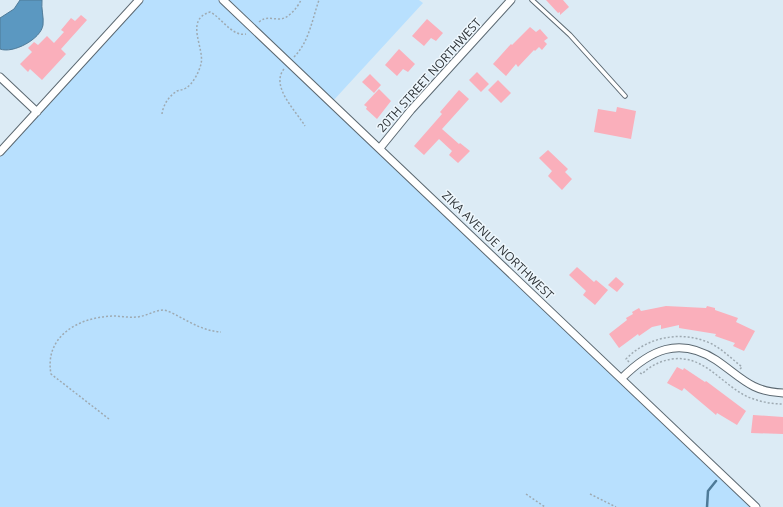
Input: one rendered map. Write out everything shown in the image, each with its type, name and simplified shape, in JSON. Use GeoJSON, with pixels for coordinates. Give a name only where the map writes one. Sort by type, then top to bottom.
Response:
{"type":"FeatureCollection","features":[{"type":"Feature","properties":{"kind":"street"},"geometry":{"type":"LineString","coordinates":[[0,152],[139,0]]}},
{"type":"Feature","properties":{"kind":"street","name":"ZIKA AVENUE NORTHWEST"},"geometry":{"type":"LineString","coordinates":[[223,0],[756,507]]}},
{"type":"Feature","properties":{"kind":"street","name":"20TH STREET NORTHWEST"},"geometry":{"type":"LineString","coordinates":[[380,148],[411,110],[511,0]]}},
{"type":"Feature","properties":{"kind":"street"},"geometry":{"type":"LineString","coordinates":[[0,77],[37,112]]}},
{"type":"Feature","properties":{"kind":"street"},"geometry":{"type":"LineString","coordinates":[[622,378],[636,364],[654,352],[675,347],[696,349],[716,360],[752,387],[768,392],[783,393]]}},
{"type":"Feature","properties":{"kind":"lane"},"geometry":{"type":"LineString","coordinates":[[532,0],[570,35],[625,96]]}},
{"type":"Feature","properties":{"kind":"path"},"geometry":{"type":"LineString","coordinates":[[162,114],[163,106],[177,91],[186,88],[192,82],[200,66],[202,58],[196,33],[197,25],[205,13],[210,12],[215,14],[234,31],[241,35],[253,28],[266,17],[281,19],[286,17],[301,0]]}},
{"type":"Feature","properties":{"kind":"path"},"geometry":{"type":"LineString","coordinates":[[108,419],[51,374],[49,361],[51,352],[62,334],[70,328],[99,318],[113,316],[139,317],[166,310],[208,331],[221,332]]}},
{"type":"Feature","properties":{"kind":"path"},"geometry":{"type":"LineString","coordinates":[[642,374],[648,368],[664,360],[684,358],[703,364],[746,396],[766,403],[783,404]]}},
{"type":"Feature","properties":{"kind":"path"},"geometry":{"type":"LineString","coordinates":[[526,494],[545,507]]}},
{"type":"Feature","properties":{"kind":"path"},"geometry":{"type":"LineString","coordinates":[[590,494],[616,507]]}},
{"type":"Feature","properties":{"kind":"shaded area"},"geometry":{"type":"Polygon","coordinates":[[[20,0],[42,0],[43,25],[41,30],[26,44],[12,49],[0,49],[0,18],[14,9],[20,0]]]}},
{"type":"Feature","properties":{"kind":"shaded area"},"geometry":{"type":"Polygon","coordinates":[[[139,0],[419,0],[423,3],[332,102],[756,507],[0,507],[0,152],[139,0]]]}},
{"type":"Feature","properties":{"kind":"building"},"geometry":{"type":"Polygon","coordinates":[[[546,0],[563,0],[569,7],[560,15],[560,12],[558,13],[546,0]]]}},
{"type":"Feature","properties":{"kind":"building"},"geometry":{"type":"Polygon","coordinates":[[[81,15],[87,20],[61,49],[66,54],[42,80],[30,69],[28,72],[20,64],[32,52],[28,48],[34,42],[38,45],[47,36],[54,43],[64,32],[61,30],[71,18],[75,21],[81,15]]]}},
{"type":"Feature","properties":{"kind":"building"},"geometry":{"type":"Polygon","coordinates":[[[427,19],[443,33],[436,41],[431,38],[424,46],[412,36],[427,19]]]}},
{"type":"Feature","properties":{"kind":"building"},"geometry":{"type":"Polygon","coordinates":[[[530,27],[536,32],[540,29],[548,38],[544,41],[547,44],[542,50],[539,47],[535,51],[534,50],[518,67],[516,64],[506,76],[493,64],[511,44],[512,45],[530,27]]]}},
{"type":"Feature","properties":{"kind":"building"},"geometry":{"type":"Polygon","coordinates":[[[399,49],[415,64],[408,72],[403,69],[397,76],[385,65],[399,49]]]}},
{"type":"Feature","properties":{"kind":"building"},"geometry":{"type":"Polygon","coordinates":[[[477,72],[489,84],[481,92],[469,80],[477,72]]]}},
{"type":"Feature","properties":{"kind":"building"},"geometry":{"type":"Polygon","coordinates":[[[370,74],[381,85],[374,93],[362,82],[370,74]]]}},
{"type":"Feature","properties":{"kind":"building"},"geometry":{"type":"Polygon","coordinates":[[[498,80],[511,93],[501,103],[488,90],[498,80]]]}},
{"type":"Feature","properties":{"kind":"building"},"geometry":{"type":"Polygon","coordinates":[[[379,89],[391,101],[377,119],[366,109],[367,107],[364,105],[379,89]]]}},
{"type":"Feature","properties":{"kind":"building"},"geometry":{"type":"Polygon","coordinates":[[[459,90],[469,99],[442,129],[459,144],[460,143],[470,151],[458,163],[449,155],[452,151],[439,139],[424,155],[414,146],[442,114],[440,112],[459,90]]]}},
{"type":"Feature","properties":{"kind":"building"},"geometry":{"type":"Polygon","coordinates":[[[617,107],[636,111],[631,139],[594,132],[598,109],[616,112],[617,107]]]}},
{"type":"Feature","properties":{"kind":"building"},"geometry":{"type":"Polygon","coordinates":[[[548,150],[568,169],[565,172],[572,179],[562,190],[548,176],[552,171],[539,158],[548,150]]]}},
{"type":"Feature","properties":{"kind":"building"},"geometry":{"type":"Polygon","coordinates":[[[577,267],[594,282],[596,280],[608,290],[595,305],[583,295],[586,291],[569,275],[577,267]]]}},
{"type":"Feature","properties":{"kind":"building"},"geometry":{"type":"Polygon","coordinates":[[[616,277],[624,284],[617,292],[608,285],[616,277]]]}},
{"type":"Feature","properties":{"kind":"building"},"geometry":{"type":"Polygon","coordinates":[[[666,306],[706,308],[707,306],[715,308],[715,310],[738,318],[736,322],[755,331],[744,351],[733,346],[735,343],[715,336],[716,334],[679,328],[679,325],[661,329],[661,325],[652,327],[639,336],[638,334],[619,348],[609,334],[627,320],[626,318],[633,314],[632,312],[639,308],[641,311],[666,306]]]}},
{"type":"Feature","properties":{"kind":"building"},"geometry":{"type":"Polygon","coordinates":[[[677,367],[683,370],[684,368],[705,382],[706,381],[746,411],[737,425],[717,413],[716,415],[684,388],[682,391],[667,383],[677,367]]]}},
{"type":"Feature","properties":{"kind":"building"},"geometry":{"type":"Polygon","coordinates":[[[753,415],[783,417],[783,434],[751,433],[753,415]]]}},
{"type":"Feature","properties":{"kind":"waterway"},"geometry":{"type":"LineString","coordinates":[[707,507],[708,491],[716,481]]}}]}
